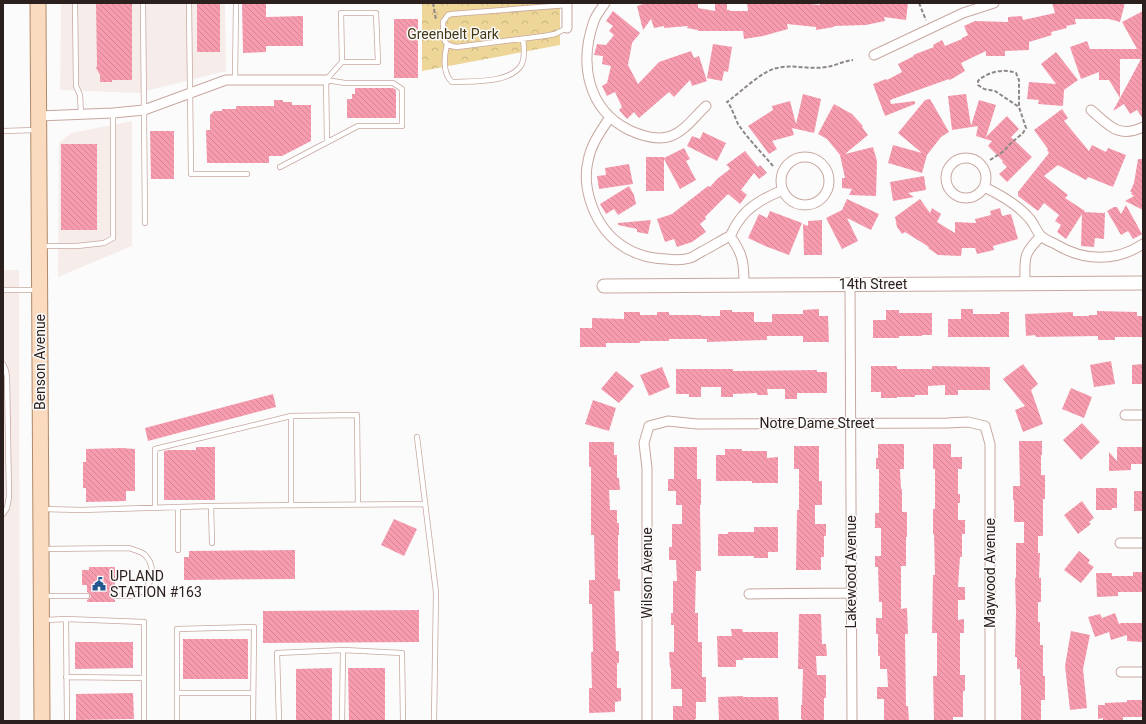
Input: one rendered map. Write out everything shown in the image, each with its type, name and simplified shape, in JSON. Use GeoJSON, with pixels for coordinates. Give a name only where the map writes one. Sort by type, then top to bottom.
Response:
{"type":"FeatureCollection","features":[{"type":"Feature","properties":{"kind":"main road","name":"Benson Avenue"},"geometry":{"type":"LineString","coordinates":[[38,3],[42,721]]}},
{"type":"Feature","properties":{"kind":"street"},"geometry":{"type":"LineString","coordinates":[[605,3],[594,20],[587,46],[586,65],[590,83],[596,99],[610,117],[624,127],[635,132],[654,138],[664,138],[680,131],[706,106]]}},
{"type":"Feature","properties":{"kind":"street"},"geometry":{"type":"LineString","coordinates":[[874,55],[980,5],[994,3]]}},
{"type":"Feature","properties":{"kind":"street"},"geometry":{"type":"LineString","coordinates":[[567,4],[567,28]]}},
{"type":"Feature","properties":{"kind":"street"},"geometry":{"type":"LineString","coordinates":[[39,123],[81,114],[144,110],[226,80],[326,80]]}},
{"type":"Feature","properties":{"kind":"street"},"geometry":{"type":"LineString","coordinates":[[1091,110],[1112,128],[1124,132],[1143,127]]}},
{"type":"Feature","properties":{"kind":"street"},"geometry":{"type":"LineString","coordinates":[[610,117],[592,145],[588,161],[586,188],[592,208],[597,219],[606,232],[621,246],[636,254],[653,259],[672,260],[690,258],[730,236],[739,220],[752,206],[768,196],[783,190]]}},
{"type":"Feature","properties":{"kind":"street"},"geometry":{"type":"LineString","coordinates":[[804,157],[813,159],[821,164],[826,171],[828,180],[827,190],[822,197],[814,202],[805,204],[796,203],[788,198],[783,190],[781,181],[782,172],[787,164],[795,159],[804,157]]}},
{"type":"Feature","properties":{"kind":"street"},"geometry":{"type":"LineString","coordinates":[[967,158],[975,160],[981,165],[985,172],[986,180],[984,187],[980,194],[972,198],[964,199],[957,197],[950,192],[946,185],[945,177],[947,169],[952,163],[959,159],[967,158]]}},
{"type":"Feature","properties":{"kind":"street"},"geometry":{"type":"LineString","coordinates":[[984,187],[1011,202],[1030,219],[1041,236],[1068,252],[1090,258],[1119,256],[1134,250],[1143,244]]}},
{"type":"Feature","properties":{"kind":"street"},"geometry":{"type":"LineString","coordinates":[[730,236],[738,248],[743,260],[744,284]]}},
{"type":"Feature","properties":{"kind":"street"},"geometry":{"type":"LineString","coordinates":[[1025,284],[1025,260],[1027,253],[1031,246],[1041,236]]}},
{"type":"Feature","properties":{"kind":"street","name":"14th Street"},"geometry":{"type":"LineString","coordinates":[[604,286],[744,284],[1143,283]]}},
{"type":"Feature","properties":{"kind":"street","name":"Lakewood Avenue"},"geometry":{"type":"LineString","coordinates":[[850,284],[852,721]]}},
{"type":"Feature","properties":{"kind":"street"},"geometry":{"type":"LineString","coordinates":[[1125,415],[1143,415]]}},
{"type":"Feature","properties":{"kind":"street","name":"Notre Dame Street"},"geometry":{"type":"LineString","coordinates":[[649,426],[668,421],[697,424],[968,422],[985,426]]}},
{"type":"Feature","properties":{"kind":"street","name":"Wilson Avenue"},"geometry":{"type":"LineString","coordinates":[[647,721],[647,468],[644,443],[649,426]]}},
{"type":"Feature","properties":{"kind":"street","name":"Maywood Avenue"},"geometry":{"type":"LineString","coordinates":[[985,426],[990,444],[990,721]]}},
{"type":"Feature","properties":{"kind":"street"},"geometry":{"type":"LineString","coordinates":[[1120,543],[1143,543]]}},
{"type":"Feature","properties":{"kind":"street"},"geometry":{"type":"LineString","coordinates":[[749,594],[851,593]]}},
{"type":"Feature","properties":{"kind":"street"},"geometry":{"type":"LineString","coordinates":[[1121,672],[1143,672]]}},
{"type":"Feature","properties":{"kind":"lane"},"geometry":{"type":"LineString","coordinates":[[75,3],[76,86],[80,95],[81,114]]}},
{"type":"Feature","properties":{"kind":"lane"},"geometry":{"type":"LineString","coordinates":[[144,3],[145,223]]}},
{"type":"Feature","properties":{"kind":"lane"},"geometry":{"type":"LineString","coordinates":[[190,3],[191,174],[247,174]]}},
{"type":"Feature","properties":{"kind":"lane"},"geometry":{"type":"LineString","coordinates":[[235,80],[236,3]]}},
{"type":"Feature","properties":{"kind":"lane"},"geometry":{"type":"LineString","coordinates":[[567,4],[452,14],[448,15],[443,22],[444,41],[451,46],[457,47],[555,34],[567,28]]}},
{"type":"Feature","properties":{"kind":"lane"},"geometry":{"type":"LineString","coordinates":[[327,142],[326,80],[342,62],[341,13],[376,13],[378,62],[342,62]]}},
{"type":"Feature","properties":{"kind":"lane"},"geometry":{"type":"LineString","coordinates":[[447,44],[445,54],[446,73],[452,82],[486,80],[508,76],[515,72],[522,64],[524,56],[523,39]]}},
{"type":"Feature","properties":{"kind":"lane"},"geometry":{"type":"LineString","coordinates":[[280,167],[358,126],[402,126],[402,89],[393,83],[345,83],[326,80]]}},
{"type":"Feature","properties":{"kind":"lane"},"geometry":{"type":"LineString","coordinates":[[40,246],[104,244],[113,238],[113,113]]}},
{"type":"Feature","properties":{"kind":"lane"},"geometry":{"type":"LineString","coordinates":[[3,131],[39,123]]}},
{"type":"Feature","properties":{"kind":"lane"},"geometry":{"type":"LineString","coordinates":[[3,290],[40,290]]}},
{"type":"Feature","properties":{"kind":"lane"},"geometry":{"type":"LineString","coordinates":[[3,364],[7,377],[9,497],[3,514]]}},
{"type":"Feature","properties":{"kind":"lane"},"geometry":{"type":"LineString","coordinates":[[155,508],[155,449],[291,416],[357,415],[358,504]]}},
{"type":"Feature","properties":{"kind":"lane"},"geometry":{"type":"LineString","coordinates":[[291,416],[291,505]]}},
{"type":"Feature","properties":{"kind":"lane"},"geometry":{"type":"LineString","coordinates":[[417,436],[436,592],[434,721]]}},
{"type":"Feature","properties":{"kind":"lane"},"geometry":{"type":"LineString","coordinates":[[41,509],[81,510],[211,506],[425,504]]}},
{"type":"Feature","properties":{"kind":"lane"},"geometry":{"type":"LineString","coordinates":[[211,506],[212,543]]}},
{"type":"Feature","properties":{"kind":"lane"},"geometry":{"type":"LineString","coordinates":[[178,507],[178,550]]}},
{"type":"Feature","properties":{"kind":"lane"},"geometry":{"type":"LineString","coordinates":[[41,549],[129,548],[144,554],[152,568],[152,576],[149,584],[138,594],[130,596],[115,596]]}},
{"type":"Feature","properties":{"kind":"lane"},"geometry":{"type":"LineString","coordinates":[[41,596],[87,596]]}},
{"type":"Feature","properties":{"kind":"lane"},"geometry":{"type":"LineString","coordinates":[[66,619],[67,721]]}},
{"type":"Feature","properties":{"kind":"lane"},"geometry":{"type":"LineString","coordinates":[[41,620],[66,619],[144,622],[144,721]]}},
{"type":"Feature","properties":{"kind":"lane"},"geometry":{"type":"LineString","coordinates":[[177,721],[177,629],[254,627],[253,721]]}},
{"type":"Feature","properties":{"kind":"lane"},"geometry":{"type":"LineString","coordinates":[[342,721],[343,650]]}},
{"type":"Feature","properties":{"kind":"lane"},"geometry":{"type":"LineString","coordinates":[[279,721],[277,653],[343,650],[402,653],[403,721]]}},
{"type":"Feature","properties":{"kind":"lane"},"geometry":{"type":"LineString","coordinates":[[66,678],[144,678]]}},
{"type":"Feature","properties":{"kind":"lane"},"geometry":{"type":"LineString","coordinates":[[177,693],[253,693]]}},
{"type":"Feature","properties":{"kind":"path"},"geometry":{"type":"LineString","coordinates":[[919,3],[926,21]]}},
{"type":"Feature","properties":{"kind":"path"},"geometry":{"type":"LineString","coordinates":[[773,166],[743,130],[734,116],[730,104],[727,102],[762,74],[777,68],[827,67],[847,60],[853,60]]}},
{"type":"Feature","properties":{"kind":"path"},"geometry":{"type":"LineString","coordinates":[[990,160],[1004,151],[1026,128],[1019,107],[1019,80],[1016,74],[1007,71],[995,72],[978,81],[978,85],[980,87],[995,91],[1019,107]]}},
{"type":"Feature","properties":{"kind":"shaded area"},"geometry":{"type":"Polygon","coordinates":[[[61,3],[225,3],[226,71],[138,93],[60,90],[61,3]]]}},
{"type":"Feature","properties":{"kind":"shaded area"},"geometry":{"type":"Polygon","coordinates":[[[132,121],[132,246],[58,277],[59,143],[71,133],[132,121]]]}},
{"type":"Feature","properties":{"kind":"shaded area"},"geometry":{"type":"Polygon","coordinates":[[[3,270],[19,270],[20,721],[3,721],[3,270]]]}},
{"type":"Feature","properties":{"kind":"green space","name":"Greenbelt Park"},"geometry":{"type":"Polygon","coordinates":[[[422,3],[560,3],[560,45],[422,71],[422,3]]]}},
{"type":"Feature","properties":{"kind":"building"},"geometry":{"type":"Polygon","coordinates":[[[96,3],[132,3],[132,80],[112,80],[112,82],[100,82],[100,75],[96,68],[96,3]]]}},
{"type":"Feature","properties":{"kind":"building"},"geometry":{"type":"Polygon","coordinates":[[[197,3],[220,3],[220,52],[197,52],[197,3]]]}},
{"type":"Feature","properties":{"kind":"building"},"geometry":{"type":"Polygon","coordinates":[[[242,3],[266,3],[266,17],[303,16],[303,46],[266,46],[266,52],[243,53],[242,3]]]}},
{"type":"Feature","properties":{"kind":"building"},"geometry":{"type":"Polygon","coordinates":[[[643,3],[698,3],[698,8],[715,11],[715,3],[727,3],[727,10],[748,11],[747,3],[803,3],[820,5],[820,3],[908,3],[906,20],[884,17],[885,21],[866,25],[834,26],[816,30],[816,27],[787,24],[788,29],[763,36],[744,39],[743,31],[698,31],[687,28],[688,26],[664,28],[664,26],[654,28],[651,19],[643,30],[637,6],[643,3]]]}},
{"type":"Feature","properties":{"kind":"building"},"geometry":{"type":"Polygon","coordinates":[[[1052,3],[1125,3],[1120,22],[1109,19],[1075,19],[1076,24],[1066,26],[1067,28],[1051,32],[1052,35],[1029,42],[1029,50],[1005,51],[1005,56],[986,56],[986,51],[961,63],[965,71],[950,80],[949,79],[890,100],[891,104],[915,101],[915,104],[885,116],[873,84],[886,79],[887,80],[902,72],[898,64],[914,56],[913,55],[934,47],[933,45],[942,40],[945,46],[962,39],[968,35],[964,26],[975,21],[1008,22],[1008,17],[1022,16],[1023,20],[1055,13],[1052,3]]]}},
{"type":"Feature","properties":{"kind":"building"},"geometry":{"type":"Polygon","coordinates":[[[613,11],[640,33],[632,43],[628,65],[638,84],[659,62],[691,51],[694,58],[699,56],[707,81],[692,86],[690,80],[674,97],[669,92],[639,118],[634,112],[627,119],[619,110],[622,107],[615,92],[607,96],[602,86],[607,83],[611,66],[602,64],[603,56],[594,55],[597,44],[606,45],[614,35],[609,31],[613,26],[606,21],[613,11]]]}},
{"type":"Feature","properties":{"kind":"building"},"geometry":{"type":"Polygon","coordinates":[[[1143,11],[1143,119],[1137,110],[1130,114],[1124,104],[1113,111],[1120,98],[1109,80],[1099,80],[1099,72],[1081,79],[1070,47],[1087,41],[1090,49],[1137,49],[1122,22],[1143,11]],[[1120,59],[1120,98],[1141,59],[1120,59]]]}},
{"type":"Feature","properties":{"kind":"building"},"geometry":{"type":"Polygon","coordinates":[[[394,19],[418,19],[418,78],[394,78],[394,19]]]}},
{"type":"Feature","properties":{"kind":"building"},"geometry":{"type":"Polygon","coordinates":[[[713,44],[732,47],[728,72],[724,71],[722,81],[707,78],[713,44]]]}},
{"type":"Feature","properties":{"kind":"building"},"geometry":{"type":"Polygon","coordinates":[[[1056,52],[1078,80],[1064,90],[1063,106],[1038,104],[1039,100],[1027,99],[1029,82],[1056,84],[1041,64],[1056,52]]]}},
{"type":"Feature","properties":{"kind":"building"},"geometry":{"type":"Polygon","coordinates":[[[355,88],[393,88],[396,90],[396,118],[347,118],[347,99],[352,99],[352,94],[355,94],[355,88]]]}},
{"type":"Feature","properties":{"kind":"building"},"geometry":{"type":"Polygon","coordinates":[[[803,94],[821,99],[814,133],[792,128],[794,135],[772,141],[777,149],[769,154],[748,126],[773,110],[772,106],[790,101],[796,124],[803,94]]]}},
{"type":"Feature","properties":{"kind":"building"},"geometry":{"type":"Polygon","coordinates":[[[966,94],[971,126],[979,100],[996,105],[986,137],[1007,116],[1019,129],[1011,137],[1032,157],[1007,182],[999,174],[1007,167],[988,146],[992,141],[976,136],[978,126],[952,130],[948,96],[966,94]]]}},
{"type":"Feature","properties":{"kind":"building"},"geometry":{"type":"Polygon","coordinates":[[[930,99],[949,132],[941,137],[927,155],[922,173],[888,163],[893,145],[922,153],[898,133],[925,100],[930,99]]]}},
{"type":"Feature","properties":{"kind":"building"},"geometry":{"type":"Polygon","coordinates":[[[274,100],[292,102],[292,105],[311,105],[311,141],[282,156],[269,156],[269,163],[207,163],[206,130],[210,130],[210,115],[214,111],[222,111],[222,109],[236,109],[236,106],[274,106],[274,100]]]}},
{"type":"Feature","properties":{"kind":"building"},"geometry":{"type":"Polygon","coordinates":[[[834,104],[852,114],[863,126],[862,127],[868,135],[845,154],[873,147],[877,161],[876,196],[849,195],[852,189],[842,188],[842,178],[845,178],[840,155],[827,139],[818,134],[834,104]]]}},
{"type":"Feature","properties":{"kind":"building"},"geometry":{"type":"Polygon","coordinates":[[[1062,109],[1068,118],[1064,121],[1089,151],[1092,145],[1106,152],[1108,148],[1126,155],[1113,187],[1088,177],[1086,180],[1058,165],[1044,176],[1068,195],[1065,198],[1085,211],[1084,212],[1103,213],[1102,214],[1105,212],[1104,239],[1095,238],[1094,247],[1081,246],[1082,214],[1066,239],[1057,232],[1061,225],[1055,221],[1059,215],[1044,203],[1038,211],[1018,196],[1018,192],[1049,153],[1047,150],[1048,149],[1034,130],[1062,109]]]}},
{"type":"Feature","properties":{"kind":"building"},"geometry":{"type":"Polygon","coordinates":[[[150,131],[174,131],[174,179],[151,179],[150,131]]]}},
{"type":"Feature","properties":{"kind":"building"},"geometry":{"type":"Polygon","coordinates":[[[703,132],[726,143],[717,161],[687,146],[692,136],[700,139],[703,132]]]}},
{"type":"Feature","properties":{"kind":"building"},"geometry":{"type":"Polygon","coordinates":[[[61,144],[97,144],[97,230],[61,230],[61,144]]]}},
{"type":"Feature","properties":{"kind":"building"},"geometry":{"type":"Polygon","coordinates":[[[684,148],[690,159],[686,161],[696,180],[680,189],[664,159],[664,191],[646,191],[646,157],[664,158],[684,148]]]}},
{"type":"Feature","properties":{"kind":"building"},"geometry":{"type":"Polygon","coordinates":[[[745,151],[758,167],[760,165],[767,173],[759,179],[754,173],[741,190],[747,195],[740,204],[728,194],[700,224],[706,232],[692,242],[677,247],[674,239],[665,242],[657,219],[672,214],[708,186],[710,187],[717,179],[730,169],[726,165],[745,151]]]}},
{"type":"Feature","properties":{"kind":"building"},"geometry":{"type":"Polygon","coordinates":[[[1138,159],[1143,159],[1143,210],[1125,201],[1134,196],[1131,194],[1132,192],[1130,192],[1134,183],[1138,159]]]}},
{"type":"Feature","properties":{"kind":"building"},"geometry":{"type":"Polygon","coordinates":[[[629,164],[633,184],[599,189],[597,176],[606,175],[605,168],[629,164]]]}},
{"type":"Feature","properties":{"kind":"building"},"geometry":{"type":"Polygon","coordinates":[[[924,176],[926,190],[908,193],[914,197],[893,201],[890,182],[924,176]]]}},
{"type":"Feature","properties":{"kind":"building"},"geometry":{"type":"Polygon","coordinates":[[[629,186],[634,195],[636,204],[618,215],[614,209],[606,214],[600,204],[629,186]]]}},
{"type":"Feature","properties":{"kind":"building"},"geometry":{"type":"Polygon","coordinates":[[[847,199],[879,214],[871,230],[847,218],[858,241],[842,249],[826,218],[842,210],[847,199]]]}},
{"type":"Feature","properties":{"kind":"building"},"geometry":{"type":"Polygon","coordinates":[[[920,199],[930,213],[932,208],[941,214],[937,222],[955,233],[955,222],[976,223],[975,219],[991,215],[990,211],[1000,208],[1002,216],[1011,214],[1018,239],[993,246],[994,250],[977,254],[975,248],[962,248],[961,256],[938,255],[928,248],[929,247],[905,232],[902,234],[897,227],[895,217],[920,199]]]}},
{"type":"Feature","properties":{"kind":"building"},"geometry":{"type":"Polygon","coordinates":[[[1126,205],[1142,234],[1133,239],[1128,231],[1121,235],[1107,211],[1117,207],[1121,214],[1126,205]]]}},
{"type":"Feature","properties":{"kind":"building"},"geometry":{"type":"Polygon","coordinates":[[[770,211],[802,223],[789,255],[748,238],[759,214],[767,218],[770,211]]]}},
{"type":"Feature","properties":{"kind":"building"},"geometry":{"type":"Polygon","coordinates":[[[651,220],[648,234],[637,232],[637,229],[618,225],[618,223],[651,220]]]}},
{"type":"Feature","properties":{"kind":"building"},"geometry":{"type":"Polygon","coordinates":[[[822,220],[822,255],[804,255],[803,224],[808,226],[808,221],[822,220]]]}},
{"type":"Feature","properties":{"kind":"building"},"geometry":{"type":"Polygon","coordinates":[[[819,309],[819,316],[828,316],[829,342],[803,342],[803,336],[767,336],[767,340],[707,342],[707,339],[669,339],[669,341],[640,341],[640,343],[606,343],[606,347],[580,347],[580,328],[592,328],[592,318],[624,319],[624,312],[640,312],[640,315],[657,315],[657,312],[669,312],[669,315],[720,316],[720,310],[732,310],[732,312],[754,312],[754,322],[772,322],[772,314],[803,314],[803,310],[819,309]]]}},
{"type":"Feature","properties":{"kind":"building"},"geometry":{"type":"Polygon","coordinates":[[[961,309],[973,309],[973,314],[1000,314],[1000,312],[1009,312],[1009,337],[948,337],[948,319],[961,319],[961,309]]]}},
{"type":"Feature","properties":{"kind":"building"},"geometry":{"type":"Polygon","coordinates":[[[886,310],[899,310],[899,313],[932,313],[932,335],[899,336],[899,338],[873,338],[873,320],[886,320],[886,310]]]}},
{"type":"Feature","properties":{"kind":"building"},"geometry":{"type":"Polygon","coordinates":[[[1097,311],[1137,312],[1137,316],[1143,316],[1143,337],[1115,337],[1115,340],[1098,340],[1098,336],[1026,336],[1025,314],[1073,312],[1073,316],[1089,316],[1097,315],[1097,311]]]}},
{"type":"Feature","properties":{"kind":"building"},"geometry":{"type":"Polygon","coordinates":[[[1111,361],[1115,384],[1094,387],[1090,365],[1111,361]]]}},
{"type":"Feature","properties":{"kind":"building"},"geometry":{"type":"Polygon","coordinates":[[[1023,364],[1038,384],[1031,390],[1043,424],[1023,432],[1015,410],[1025,406],[1003,379],[1023,364]]]}},
{"type":"Feature","properties":{"kind":"building"},"geometry":{"type":"Polygon","coordinates":[[[1143,364],[1143,384],[1132,384],[1132,365],[1143,364]]]}},
{"type":"Feature","properties":{"kind":"building"},"geometry":{"type":"Polygon","coordinates":[[[871,366],[897,366],[897,369],[932,369],[932,366],[990,367],[990,390],[958,390],[958,395],[945,395],[945,385],[928,386],[928,395],[881,398],[881,392],[871,392],[871,366]]]}},
{"type":"Feature","properties":{"kind":"building"},"geometry":{"type":"Polygon","coordinates":[[[662,367],[670,387],[649,396],[640,375],[662,367]]]}},
{"type":"Feature","properties":{"kind":"building"},"geometry":{"type":"Polygon","coordinates":[[[676,369],[733,369],[733,371],[817,370],[817,372],[827,372],[827,393],[797,393],[797,399],[785,399],[785,389],[767,389],[768,395],[757,395],[757,393],[733,394],[733,397],[721,397],[721,387],[701,387],[701,397],[689,397],[689,394],[676,394],[676,369]]]}},
{"type":"Feature","properties":{"kind":"building"},"geometry":{"type":"Polygon","coordinates":[[[616,371],[634,386],[619,403],[601,389],[616,371]]]}},
{"type":"Feature","properties":{"kind":"building"},"geometry":{"type":"Polygon","coordinates":[[[1071,388],[1092,397],[1084,418],[1062,409],[1071,388]]]}},
{"type":"Feature","properties":{"kind":"building"},"geometry":{"type":"Polygon","coordinates":[[[273,394],[276,407],[148,441],[145,428],[273,394]]]}},
{"type":"Feature","properties":{"kind":"building"},"geometry":{"type":"Polygon","coordinates":[[[593,400],[616,408],[609,431],[585,424],[593,400]]]}},
{"type":"Feature","properties":{"kind":"building"},"geometry":{"type":"Polygon","coordinates":[[[1082,423],[1100,442],[1081,460],[1063,440],[1082,423]]]}},
{"type":"Feature","properties":{"kind":"building"},"geometry":{"type":"Polygon","coordinates":[[[1019,441],[1042,441],[1041,475],[1045,475],[1045,499],[1043,499],[1043,536],[1038,536],[1038,553],[1040,553],[1039,578],[1041,578],[1041,602],[1038,602],[1038,622],[1040,622],[1040,645],[1043,645],[1043,676],[1045,676],[1045,700],[1041,700],[1041,721],[1021,721],[1020,669],[1017,669],[1017,657],[1015,657],[1016,543],[1024,543],[1024,522],[1014,522],[1013,486],[1020,486],[1019,441]]]}},
{"type":"Feature","properties":{"kind":"building"},"geometry":{"type":"Polygon","coordinates":[[[589,442],[614,442],[614,455],[617,455],[617,478],[619,478],[620,490],[609,490],[610,510],[617,510],[617,523],[619,523],[618,579],[620,579],[620,591],[614,591],[616,651],[619,651],[619,663],[617,663],[617,688],[621,688],[621,701],[615,702],[615,712],[589,713],[589,688],[592,688],[591,652],[593,652],[592,604],[589,604],[589,580],[595,580],[594,535],[591,535],[591,467],[589,467],[589,442]]]}},
{"type":"Feature","properties":{"kind":"building"},"geometry":{"type":"Polygon","coordinates":[[[878,444],[904,444],[904,469],[900,469],[902,512],[907,512],[907,537],[906,566],[901,566],[901,609],[907,608],[908,634],[905,634],[906,706],[908,706],[909,721],[884,721],[884,699],[877,699],[877,687],[888,687],[887,669],[880,669],[880,656],[878,656],[878,634],[876,634],[876,618],[882,618],[882,602],[879,602],[878,567],[875,567],[875,556],[881,556],[881,528],[875,528],[875,513],[879,513],[879,469],[876,469],[878,444]]]}},
{"type":"Feature","properties":{"kind":"building"},"geometry":{"type":"Polygon","coordinates":[[[933,444],[951,444],[951,457],[962,457],[962,469],[958,469],[958,494],[960,494],[960,503],[958,503],[958,520],[965,520],[965,534],[962,534],[962,557],[960,557],[958,587],[965,587],[965,600],[958,600],[958,620],[964,619],[964,633],[960,633],[960,675],[965,675],[965,691],[963,691],[963,717],[953,717],[953,721],[934,721],[933,676],[937,676],[937,633],[932,633],[933,575],[935,575],[933,509],[935,509],[935,469],[933,469],[933,444]]]}},
{"type":"Feature","properties":{"kind":"building"},"geometry":{"type":"Polygon","coordinates":[[[794,446],[819,446],[819,481],[822,481],[822,505],[815,505],[815,524],[826,524],[826,536],[824,536],[824,557],[821,557],[821,570],[796,570],[797,510],[799,510],[799,469],[794,469],[794,446]]]}},
{"type":"Feature","properties":{"kind":"building"},"geometry":{"type":"Polygon","coordinates":[[[196,447],[215,447],[215,500],[164,500],[164,451],[196,450],[196,447]]]}},
{"type":"Feature","properties":{"kind":"building"},"geometry":{"type":"Polygon","coordinates":[[[674,447],[697,447],[697,479],[701,479],[701,571],[696,571],[695,613],[698,613],[698,642],[702,642],[702,677],[706,677],[706,702],[696,702],[695,721],[673,721],[673,706],[682,706],[682,689],[671,689],[669,652],[674,652],[674,625],[671,625],[671,613],[673,613],[673,581],[677,581],[676,560],[669,560],[669,547],[672,547],[672,524],[682,524],[682,505],[676,505],[676,491],[668,491],[668,479],[674,479],[674,447]]]}},
{"type":"Feature","properties":{"kind":"building"},"geometry":{"type":"Polygon","coordinates":[[[1117,447],[1143,447],[1143,464],[1131,464],[1131,470],[1109,471],[1109,452],[1117,461],[1117,447]]]}},
{"type":"Feature","properties":{"kind":"building"},"geometry":{"type":"Polygon","coordinates":[[[86,449],[135,449],[135,491],[126,491],[126,501],[86,502],[86,488],[83,488],[83,462],[86,462],[86,449]]]}},
{"type":"Feature","properties":{"kind":"building"},"geometry":{"type":"Polygon","coordinates":[[[725,449],[767,451],[767,458],[778,457],[778,483],[716,481],[716,455],[725,455],[725,449]]]}},
{"type":"Feature","properties":{"kind":"building"},"geometry":{"type":"Polygon","coordinates":[[[1096,488],[1117,488],[1117,508],[1112,508],[1112,510],[1096,510],[1096,488]]]}},
{"type":"Feature","properties":{"kind":"building"},"geometry":{"type":"Polygon","coordinates":[[[1134,491],[1143,491],[1143,511],[1134,511],[1134,491]]]}},
{"type":"Feature","properties":{"kind":"building"},"geometry":{"type":"Polygon","coordinates":[[[1082,501],[1094,518],[1089,522],[1091,524],[1078,534],[1064,515],[1082,501]]]}},
{"type":"Feature","properties":{"kind":"building"},"geometry":{"type":"Polygon","coordinates":[[[394,519],[417,529],[404,556],[381,545],[394,519]]]}},
{"type":"Feature","properties":{"kind":"building"},"geometry":{"type":"Polygon","coordinates":[[[754,527],[778,527],[778,552],[768,552],[768,558],[754,558],[754,556],[718,556],[718,534],[728,534],[728,532],[754,532],[754,527]]]}},
{"type":"Feature","properties":{"kind":"building"},"geometry":{"type":"Polygon","coordinates":[[[295,550],[295,579],[184,580],[184,557],[189,557],[189,551],[295,550]]]}},
{"type":"Feature","properties":{"kind":"building"},"geometry":{"type":"Polygon","coordinates":[[[1079,551],[1090,560],[1088,563],[1094,567],[1081,583],[1064,570],[1079,551]]]}},
{"type":"Feature","properties":{"kind":"building","name":"UPLAND STATION #163"},"geometry":{"type":"Polygon","coordinates":[[[89,567],[115,567],[115,592],[111,596],[115,602],[87,602],[91,596],[87,592],[87,585],[82,585],[82,570],[89,570],[89,567]]]}},
{"type":"Feature","properties":{"kind":"building"},"geometry":{"type":"Polygon","coordinates":[[[1133,572],[1143,572],[1143,592],[1118,592],[1118,596],[1097,597],[1096,573],[1112,573],[1112,576],[1133,576],[1133,572]]]}},
{"type":"Feature","properties":{"kind":"building"},"geometry":{"type":"Polygon","coordinates":[[[419,610],[419,642],[263,643],[263,611],[419,610]]]}},
{"type":"Feature","properties":{"kind":"building"},"geometry":{"type":"Polygon","coordinates":[[[1115,613],[1119,624],[1143,623],[1143,642],[1127,641],[1127,635],[1111,640],[1109,632],[1095,637],[1088,617],[1100,614],[1102,618],[1115,613]]]}},
{"type":"Feature","properties":{"kind":"building"},"geometry":{"type":"Polygon","coordinates":[[[799,614],[821,614],[822,644],[826,644],[827,656],[816,656],[817,675],[826,675],[824,721],[802,721],[801,719],[803,669],[798,669],[799,614]]]}},
{"type":"Feature","properties":{"kind":"building"},"geometry":{"type":"Polygon","coordinates":[[[731,629],[742,629],[743,632],[778,632],[778,658],[743,658],[743,660],[736,660],[736,667],[718,667],[717,636],[732,636],[731,629]]]}},
{"type":"Feature","properties":{"kind":"building"},"geometry":{"type":"Polygon","coordinates":[[[1071,631],[1090,635],[1083,669],[1087,708],[1070,710],[1065,666],[1071,631]]]}},
{"type":"Feature","properties":{"kind":"building"},"geometry":{"type":"Polygon","coordinates":[[[183,639],[248,639],[248,679],[183,679],[183,639]]]}},
{"type":"Feature","properties":{"kind":"building"},"geometry":{"type":"Polygon","coordinates":[[[75,642],[133,642],[133,668],[75,669],[75,642]]]}},
{"type":"Feature","properties":{"kind":"building"},"geometry":{"type":"Polygon","coordinates":[[[332,668],[332,721],[296,721],[296,669],[332,668]]]}},
{"type":"Feature","properties":{"kind":"building"},"geometry":{"type":"Polygon","coordinates":[[[348,668],[385,668],[385,721],[349,721],[348,668]]]}},
{"type":"Feature","properties":{"kind":"building"},"geometry":{"type":"Polygon","coordinates":[[[133,693],[134,719],[76,720],[76,694],[133,693]]]}},
{"type":"Feature","properties":{"kind":"building"},"geometry":{"type":"Polygon","coordinates":[[[718,697],[778,697],[779,721],[719,721],[718,697]]]}},
{"type":"Feature","properties":{"kind":"building"},"geometry":{"type":"Polygon","coordinates":[[[1127,700],[1143,700],[1143,717],[1123,717],[1123,721],[1103,721],[1103,718],[1098,719],[1098,705],[1105,705],[1105,703],[1127,702],[1127,700]]]}},
{"type":"Feature","properties":{"kind":"place","name":"UPLAND STATION #163"},"geometry":{"type":"Point","coordinates":[99,584]}}]}
